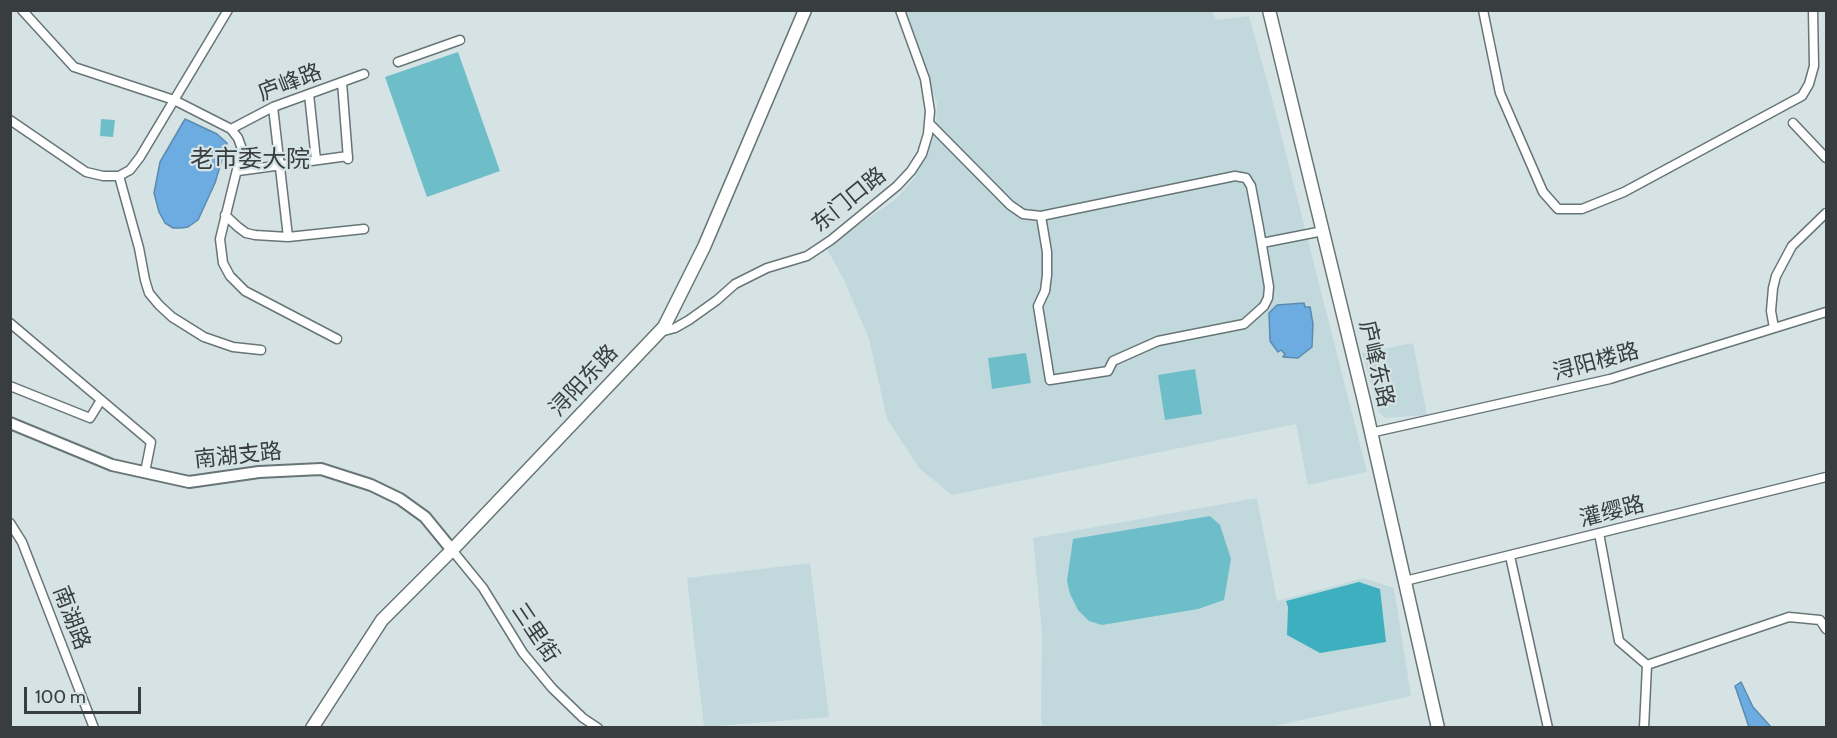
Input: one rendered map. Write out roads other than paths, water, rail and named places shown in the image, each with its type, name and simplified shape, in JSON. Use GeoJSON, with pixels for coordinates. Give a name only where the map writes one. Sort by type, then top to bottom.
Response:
{"type":"FeatureCollection","features":[{"type":"Feature","properties":{"kind":"main road","name":"浔阳东路"},"geometry":{"type":"LineString","coordinates":[[312,728],[382,620],[452,550],[664,327],[704,247],[805,10]]}},
{"type":"Feature","properties":{"kind":"main road","name":"庐峰东路"},"geometry":{"type":"LineString","coordinates":[[1269,10],[1323,231],[1438,728]]}},
{"type":"Feature","properties":{"kind":"street"},"geometry":{"type":"LineString","coordinates":[[22,10],[74,67],[174,100],[231,129],[242,149],[219,239],[223,263],[237,285],[245,291],[337,339]]}},
{"type":"Feature","properties":{"kind":"street"},"geometry":{"type":"LineString","coordinates":[[10,120],[86,172],[103,177],[119,176],[130,170],[140,157],[228,10]]}},
{"type":"Feature","properties":{"kind":"street","name":"东门口路"},"geometry":{"type":"LineString","coordinates":[[660,332],[675,328],[688,320],[735,284],[767,268],[807,256],[831,240],[897,186],[911,171],[922,154],[928,134],[930,111],[925,79],[900,10]]}},
{"type":"Feature","properties":{"kind":"street"},"geometry":{"type":"LineString","coordinates":[[1483,10],[1500,93],[1543,192],[1558,209],[1582,209],[1624,192],[1802,96],[1809,84],[1814,66],[1813,10]]}},
{"type":"Feature","properties":{"kind":"street"},"geometry":{"type":"LineString","coordinates":[[398,62],[460,40]]}},
{"type":"Feature","properties":{"kind":"street","name":"庐峰路"},"geometry":{"type":"LineString","coordinates":[[231,129],[273,107],[364,74]]}},
{"type":"Feature","properties":{"kind":"street"},"geometry":{"type":"LineString","coordinates":[[238,171],[348,158],[342,82]]}},
{"type":"Feature","properties":{"kind":"street"},"geometry":{"type":"LineString","coordinates":[[309,94],[316,160]]}},
{"type":"Feature","properties":{"kind":"street"},"geometry":{"type":"LineString","coordinates":[[273,107],[288,237]]}},
{"type":"Feature","properties":{"kind":"street"},"geometry":{"type":"LineString","coordinates":[[929,123],[1010,205],[1023,214],[1041,216],[1235,176],[1246,178],[1251,186],[1262,243],[1269,287],[1268,298],[1264,306],[1244,324],[1158,341],[1113,361],[1108,371],[1050,380],[1038,306],[1045,291],[1047,275],[1047,252],[1041,216]]}},
{"type":"Feature","properties":{"kind":"street"},"geometry":{"type":"LineString","coordinates":[[1793,123],[1827,158]]}},
{"type":"Feature","properties":{"kind":"street"},"geometry":{"type":"LineString","coordinates":[[119,176],[139,248],[145,280],[149,292],[159,305],[204,337],[232,347],[261,350]]}},
{"type":"Feature","properties":{"kind":"street"},"geometry":{"type":"LineString","coordinates":[[1774,328],[1771,311],[1772,298],[1779,269],[1792,246],[1827,213]]}},
{"type":"Feature","properties":{"kind":"street"},"geometry":{"type":"LineString","coordinates":[[225,215],[246,233],[288,237],[364,229]]}},
{"type":"Feature","properties":{"kind":"street"},"geometry":{"type":"LineString","coordinates":[[1262,243],[1323,231]]}},
{"type":"Feature","properties":{"kind":"street","name":"浔阳楼路"},"geometry":{"type":"LineString","coordinates":[[1370,433],[1610,379],[1827,312]]}},
{"type":"Feature","properties":{"kind":"street"},"geometry":{"type":"LineString","coordinates":[[10,323],[151,442],[145,472]]}},
{"type":"Feature","properties":{"kind":"street"},"geometry":{"type":"LineString","coordinates":[[10,386],[90,418],[101,400]]}},
{"type":"Feature","properties":{"kind":"street","name":"南湖支路"},"geometry":{"type":"LineString","coordinates":[[10,423],[112,465],[189,482],[259,472],[321,469],[371,485],[400,499],[425,517],[452,550]]}},
{"type":"Feature","properties":{"kind":"street","name":"灌缨路"},"geometry":{"type":"LineString","coordinates":[[1405,582],[1827,477]]}},
{"type":"Feature","properties":{"kind":"street","name":"南湖路"},"geometry":{"type":"LineString","coordinates":[[10,523],[22,542],[94,728]]}},
{"type":"Feature","properties":{"kind":"street"},"geometry":{"type":"LineString","coordinates":[[1599,533],[1619,640],[1647,665]]}},
{"type":"Feature","properties":{"kind":"street","name":"三里街"},"geometry":{"type":"LineString","coordinates":[[452,550],[483,588],[523,653],[552,688],[583,718],[598,728]]}},
{"type":"Feature","properties":{"kind":"street"},"geometry":{"type":"LineString","coordinates":[[1510,556],[1548,728]]}},
{"type":"Feature","properties":{"kind":"street"},"geometry":{"type":"LineString","coordinates":[[1647,665],[1789,617],[1820,620],[1827,629]]}},
{"type":"Feature","properties":{"kind":"street"},"geometry":{"type":"LineString","coordinates":[[1644,728],[1647,665]]}},
{"type":"Feature","properties":{"kind":"district","name":"老市委大院"},"geometry":{"type":"Point","coordinates":[250,160]}}]}
